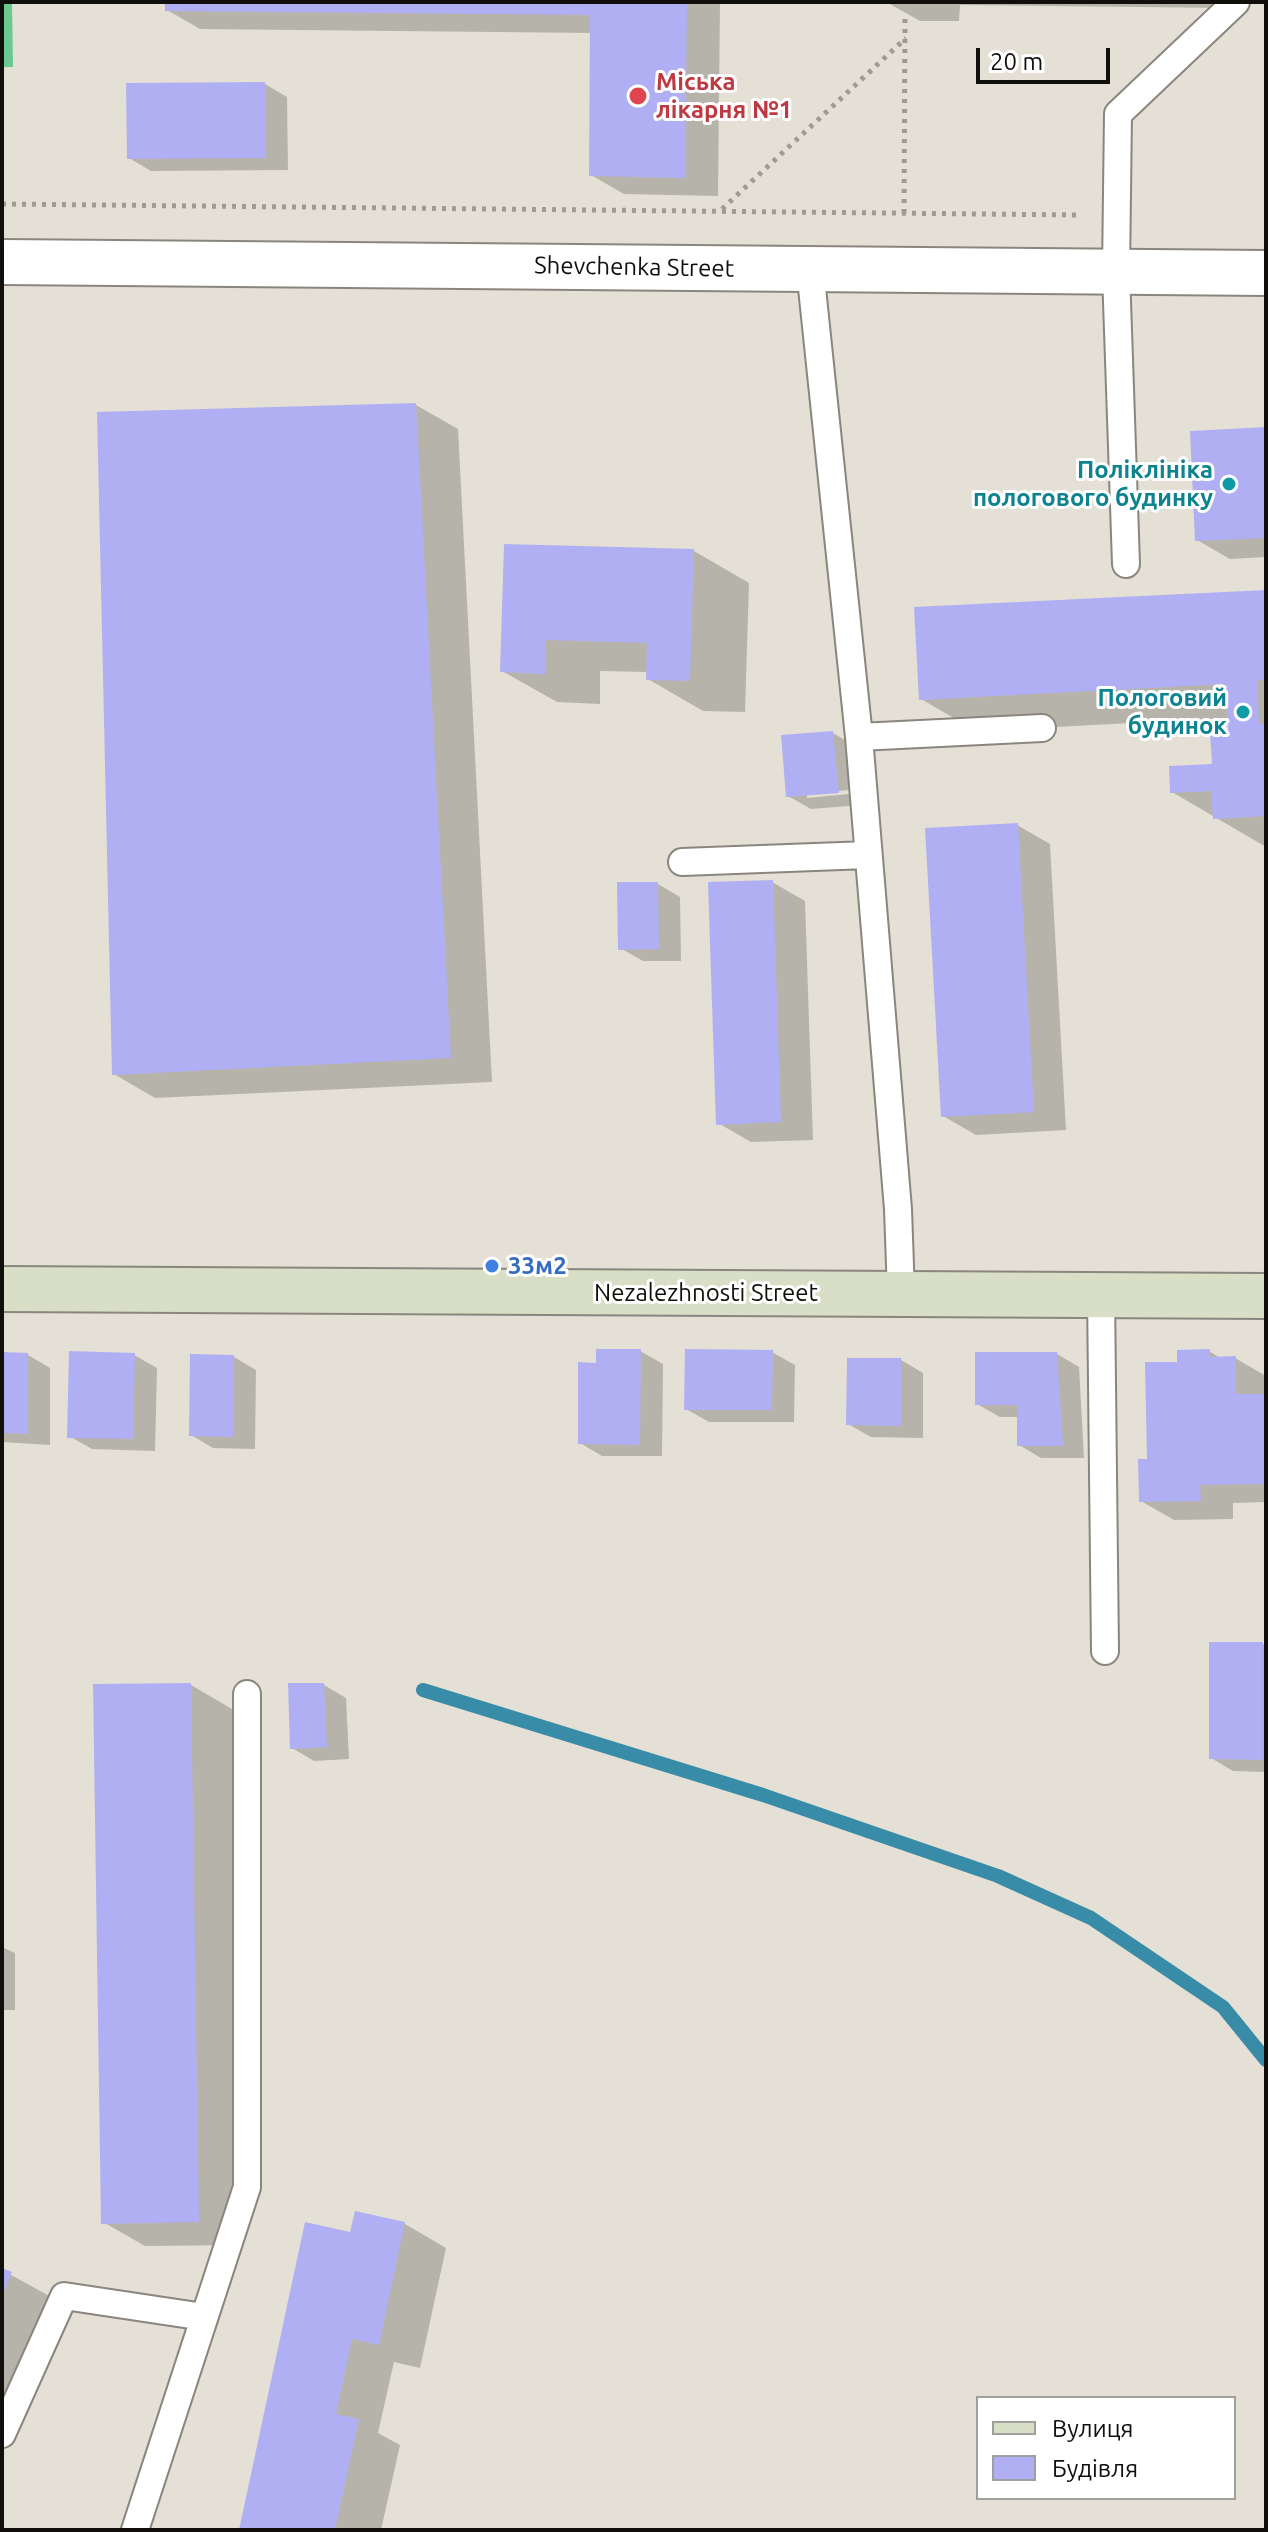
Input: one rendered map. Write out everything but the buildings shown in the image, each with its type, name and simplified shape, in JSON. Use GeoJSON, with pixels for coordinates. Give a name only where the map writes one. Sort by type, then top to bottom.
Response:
{"type":"FeatureCollection","features":[{"type":"Feature","properties":{"kind":"street","name":"Shevchenka Street"},"geometry":{"type":"LineString","coordinates":[[2,262],[1266,273]]}},
{"type":"Feature","properties":{"kind":"street","name":"Nezalezhnosti Street"},"geometry":{"type":"LineString","coordinates":[[2,1289],[1266,1296]]}},
{"type":"Feature","properties":{"kind":"lane"},"geometry":{"type":"LineString","coordinates":[[1126,564],[1116,272],[1118,114],[1236,2]]}},
{"type":"Feature","properties":{"kind":"lane"},"geometry":{"type":"LineString","coordinates":[[810,269],[859,737],[898,1209],[901,1294]]}},
{"type":"Feature","properties":{"kind":"lane"},"geometry":{"type":"LineString","coordinates":[[859,737],[1042,728]]}},
{"type":"Feature","properties":{"kind":"lane"},"geometry":{"type":"LineString","coordinates":[[682,862],[868,855]]}},
{"type":"Feature","properties":{"kind":"lane"},"geometry":{"type":"LineString","coordinates":[[1101,1294],[1105,1651]]}},
{"type":"Feature","properties":{"kind":"lane"},"geometry":{"type":"LineString","coordinates":[[135,2530],[247,2187],[247,1694]]}},
{"type":"Feature","properties":{"kind":"lane"},"geometry":{"type":"LineString","coordinates":[[2,2434],[64,2296],[204,2317]]}},
{"type":"Feature","properties":{"kind":"path"},"geometry":{"type":"LineString","coordinates":[[904,213],[905,14]]}},
{"type":"Feature","properties":{"kind":"path"},"geometry":{"type":"LineString","coordinates":[[722,209],[906,38]]}},
{"type":"Feature","properties":{"kind":"path"},"geometry":{"type":"LineString","coordinates":[[2,204],[1116,215]]}},
{"type":"Feature","properties":{"kind":"green space"},"geometry":{"type":"Polygon","coordinates":[[[2,2],[12,2],[13,67],[2,67],[2,2]]]}},
{"type":"Feature","properties":{"kind":"waterway"},"geometry":{"type":"LineString","coordinates":[[423,1690],[763,1795],[998,1876],[1091,1918],[1223,2007],[1266,2060]]}},
{"type":"Feature","properties":{"kind":"place","name":"Міська лікарня №1"},"geometry":{"type":"Point","coordinates":[638,96]}},
{"type":"Feature","properties":{"kind":"place","name":"Поліклініка пологового будинку"},"geometry":{"type":"Point","coordinates":[1229,484]}},
{"type":"Feature","properties":{"kind":"place","name":"Пологовий будинок"},"geometry":{"type":"Point","coordinates":[1243,712]}},
{"type":"Feature","properties":{"kind":"place","name":"33м2"},"geometry":{"type":"Point","coordinates":[492,1266]}}]}
